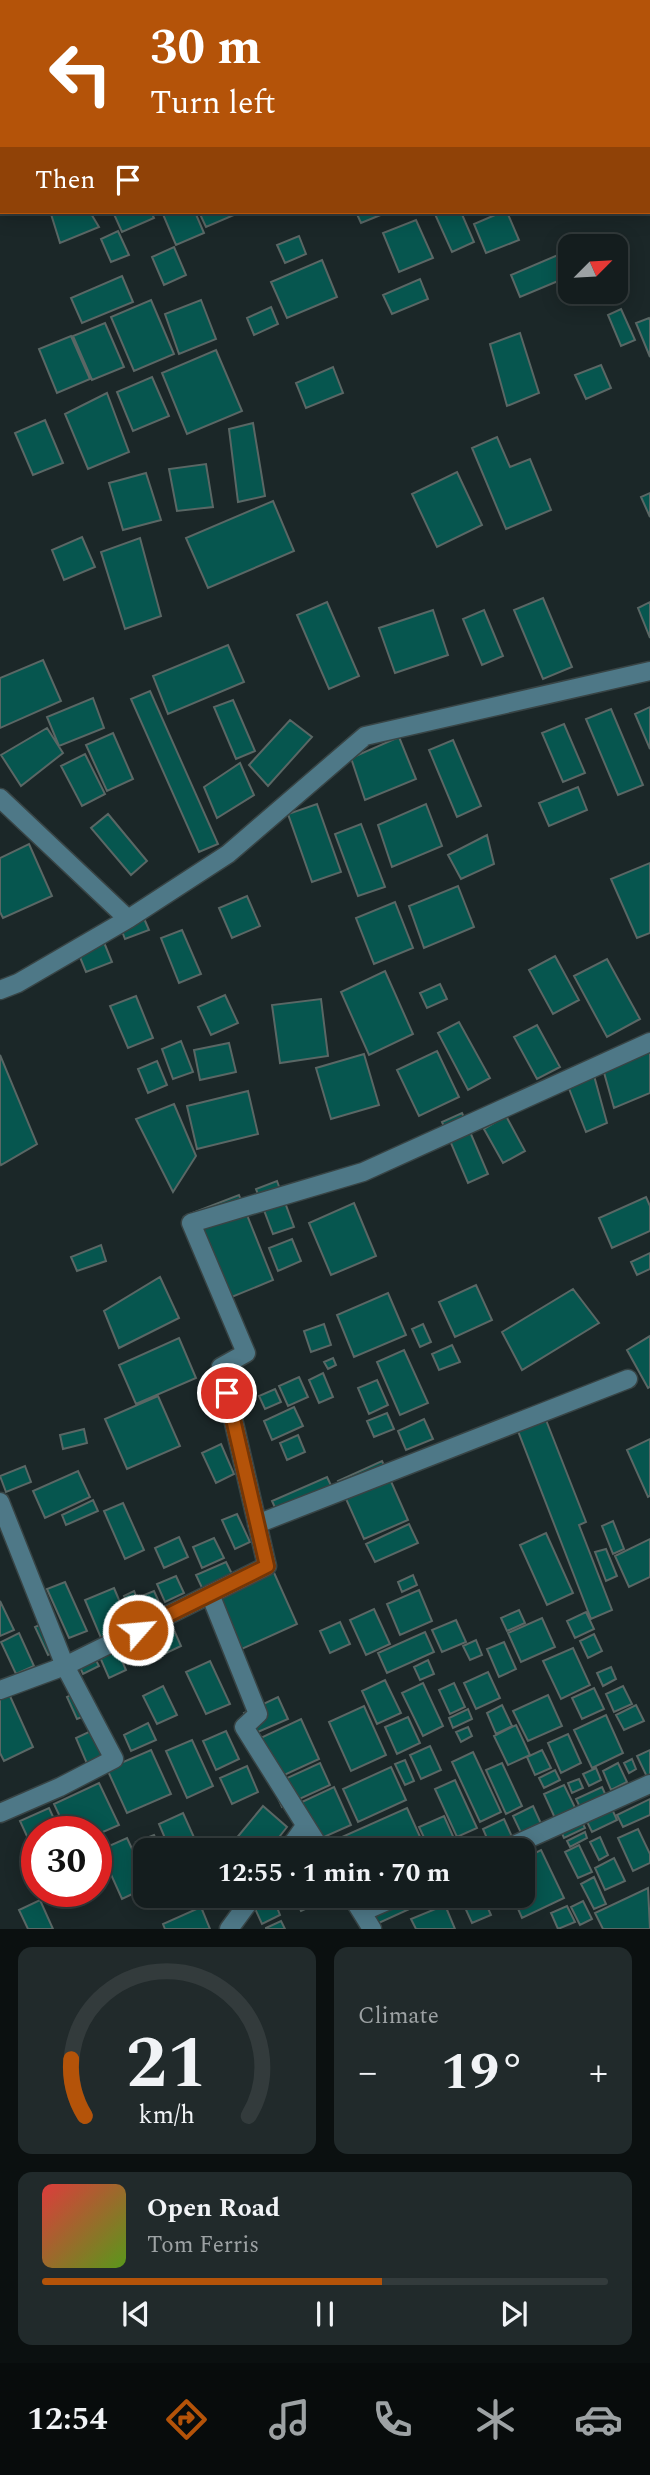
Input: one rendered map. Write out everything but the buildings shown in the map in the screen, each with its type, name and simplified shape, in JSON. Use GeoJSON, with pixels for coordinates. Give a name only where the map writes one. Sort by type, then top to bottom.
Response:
{"type":"FeatureCollection","features":[{"type":"Feature","properties":{"kind":"street"},"geometry":{"type":"LineString","coordinates":[[0,990],[18,983],[128,919],[228,853],[365,736],[650,671]]}},
{"type":"Feature","properties":{"kind":"street"},"geometry":{"type":"LineString","coordinates":[[0,798],[128,919]]}},
{"type":"Feature","properties":{"kind":"street"},"geometry":{"type":"LineString","coordinates":[[0,1690],[65,1666],[267,1566],[221,1367],[246,1353],[191,1223],[363,1172],[650,1042]]}},
{"type":"Feature","properties":{"kind":"street"},"geometry":{"type":"LineString","coordinates":[[257,1524],[628,1379]]}},
{"type":"Feature","properties":{"kind":"street"},"geometry":{"type":"LineString","coordinates":[[0,1502],[65,1666],[114,1759],[60,1787],[0,1813]]}},
{"type":"Feature","properties":{"kind":"street"},"geometry":{"type":"LineString","coordinates":[[210,1594],[258,1714],[244,1727],[313,1838]]}},
{"type":"Feature","properties":{"kind":"street"},"geometry":{"type":"LineString","coordinates":[[530,1838],[650,1784]]}},
{"type":"Feature","properties":{"kind":"street"},"geometry":{"type":"LineString","coordinates":[[296,1838],[305,1826]]}},
{"type":"Feature","properties":{"kind":"street"},"geometry":{"type":"LineString","coordinates":[[229,1929],[244,1908]]}},
{"type":"Feature","properties":{"kind":"street"},"geometry":{"type":"LineString","coordinates":[[359,1908],[372,1929]]}},
{"type":"Feature","properties":{"kind":"street"},"geometry":{"type":"LineString","coordinates":[[362,1912],[371,1908]]}},
{"type":"Feature","properties":{"kind":"route"},"geometry":{"type":"LineString","coordinates":[[138,1630],[267,1566],[227,1393]]}}]}
